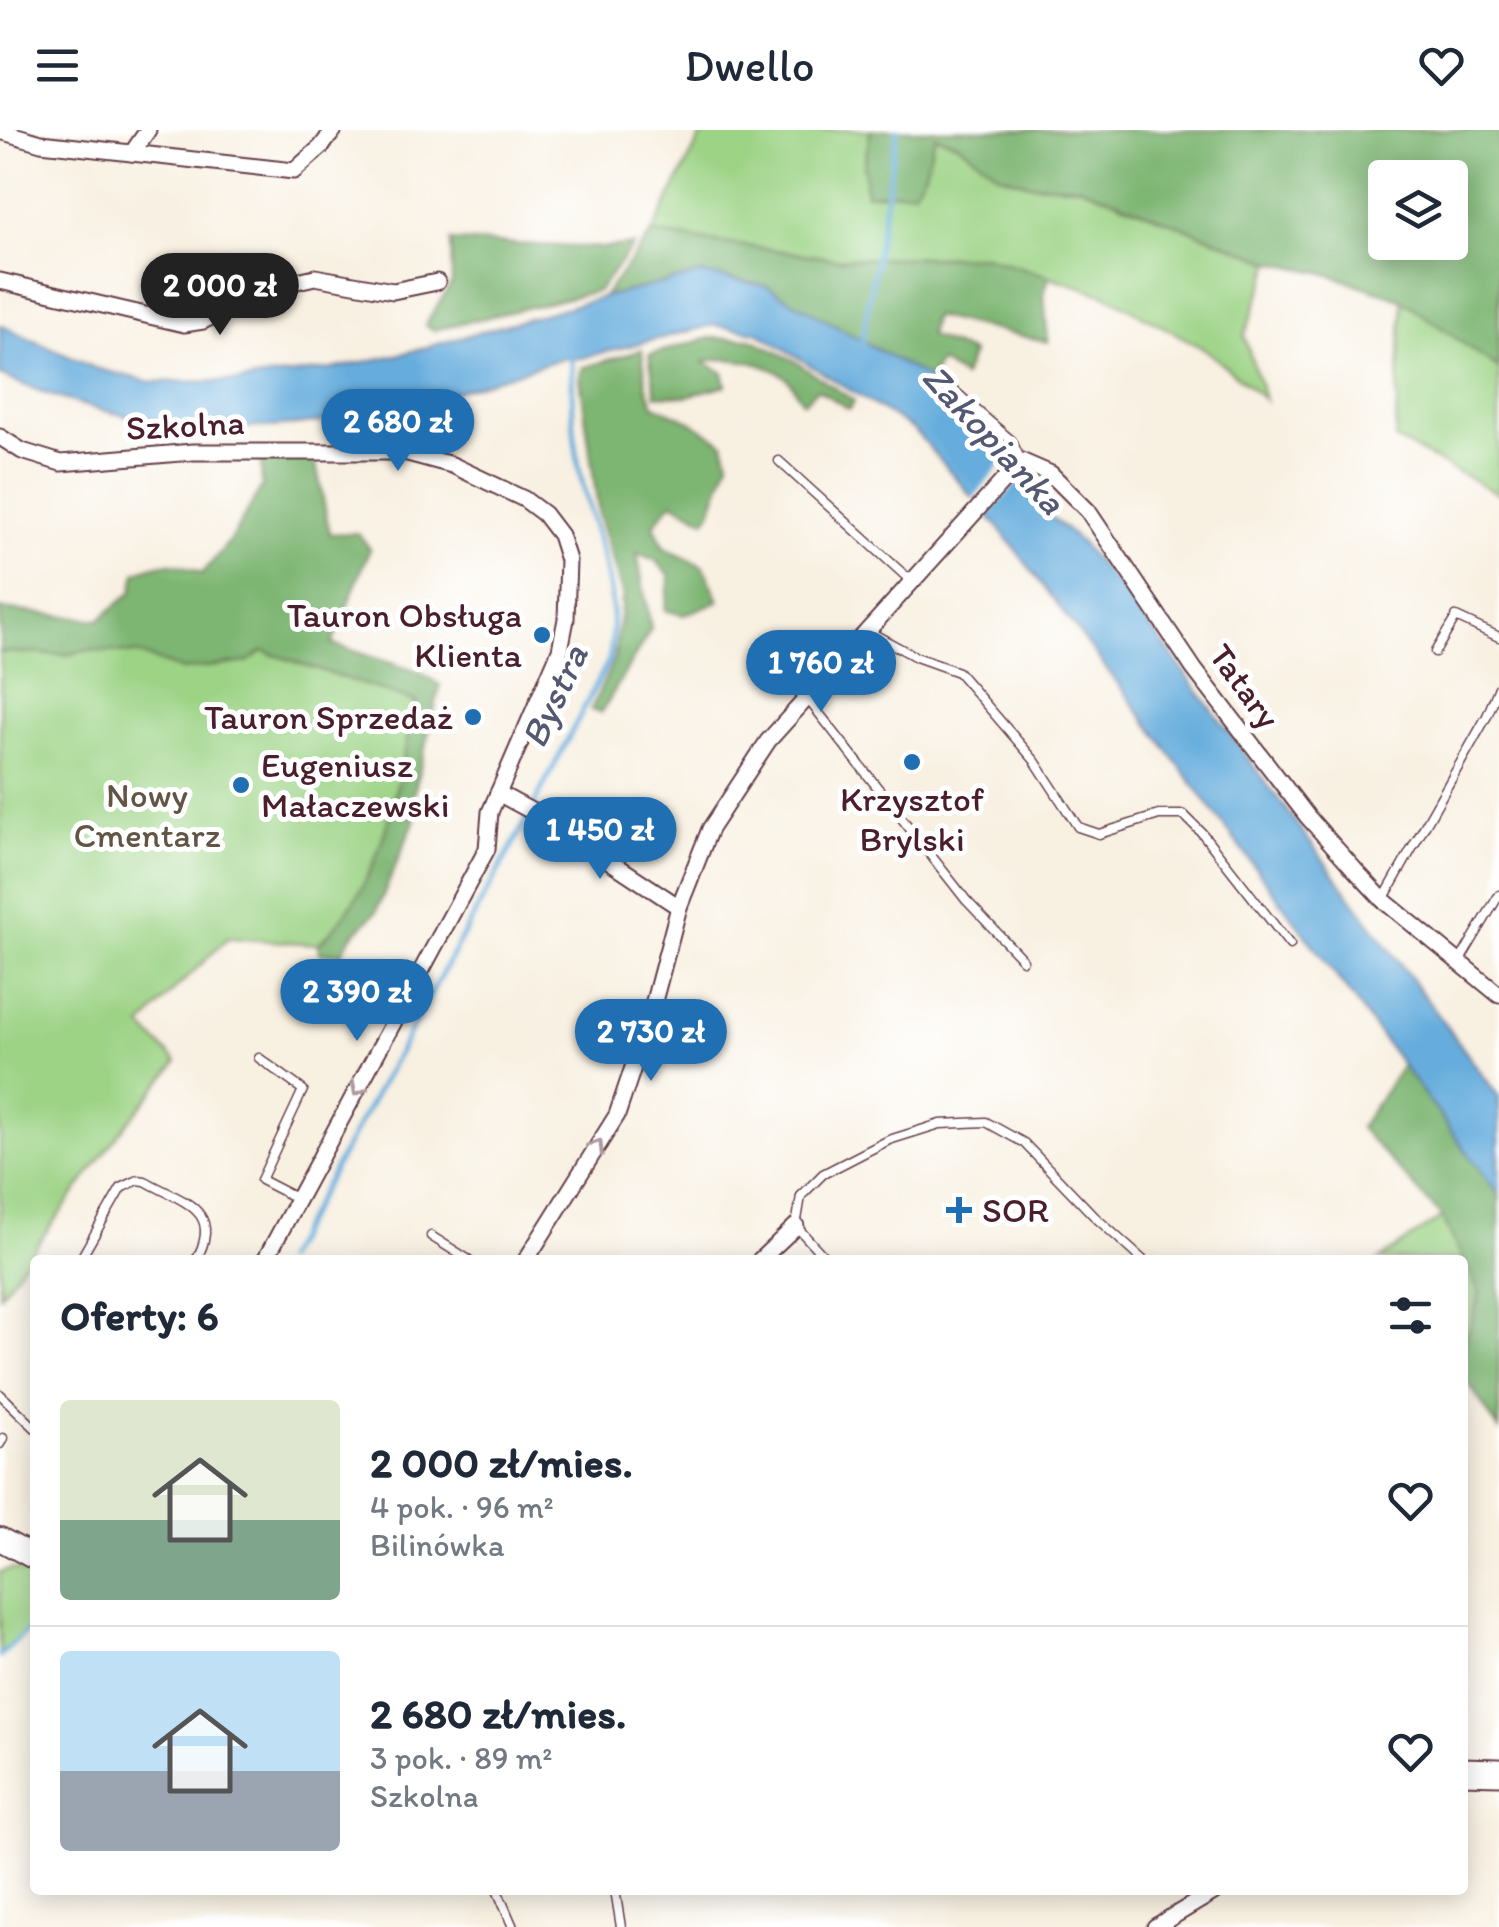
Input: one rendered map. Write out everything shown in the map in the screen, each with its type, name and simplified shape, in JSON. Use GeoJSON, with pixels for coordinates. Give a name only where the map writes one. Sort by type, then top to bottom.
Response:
{"type":"FeatureCollection","features":[{"type":"Feature","properties":{"kind":"main road"},"geometry":{"type":"LineString","coordinates":[[1468,1772],[1499,1772]]}},
{"type":"Feature","properties":{"kind":"street"},"geometry":{"type":"LineString","coordinates":[[132,152],[148,130]]}},
{"type":"Feature","properties":{"kind":"street"},"geometry":{"type":"LineString","coordinates":[[0,131],[41,143],[294,171],[334,130]]}},
{"type":"Feature","properties":{"kind":"street"},"geometry":{"type":"LineString","coordinates":[[0,281],[184,324],[203,321],[275,286],[315,277],[393,291],[437,282]]}},
{"type":"Feature","properties":{"kind":"street","name":"Szkolna"},"geometry":{"type":"LineString","coordinates":[[0,438],[22,451],[61,463],[193,452],[404,452],[452,464],[524,498],[544,514],[560,535],[568,560],[566,619],[560,650],[498,793],[487,826],[487,849],[268,1255]]}},
{"type":"Feature","properties":{"kind":"street"},"geometry":{"type":"LineString","coordinates":[[529,1255],[616,1114],[649,1020],[679,907],[710,829],[768,741],[1017,465]]}},
{"type":"Feature","properties":{"kind":"street","name":"Tatary"},"geometry":{"type":"LineString","coordinates":[[1017,465],[1052,474],[1088,511],[1194,669],[1262,759],[1314,825],[1382,900],[1499,995]]}},
{"type":"Feature","properties":{"kind":"street"},"geometry":{"type":"LineString","coordinates":[[498,793],[679,907]]}},
{"type":"Feature","properties":{"kind":"street"},"geometry":{"type":"LineString","coordinates":[[765,1255],[796,1226]]}},
{"type":"Feature","properties":{"kind":"street"},"geometry":{"type":"LineString","coordinates":[[1155,1927],[1209,1895]]}},
{"type":"Feature","properties":{"kind":"lane"},"geometry":{"type":"LineString","coordinates":[[942,380],[1012,441],[1017,465]]}},
{"type":"Feature","properties":{"kind":"lane"},"geometry":{"type":"LineString","coordinates":[[779,461],[911,580]]}},
{"type":"Feature","properties":{"kind":"lane"},"geometry":{"type":"LineString","coordinates":[[1435,652],[1456,617],[1499,637]]}},
{"type":"Feature","properties":{"kind":"lane"},"geometry":{"type":"LineString","coordinates":[[868,630],[916,657],[958,672],[1035,761],[1078,827],[1098,834],[1159,815],[1184,815],[1290,945]]}},
{"type":"Feature","properties":{"kind":"lane"},"geometry":{"type":"LineString","coordinates":[[1382,900],[1487,716],[1499,687]]}},
{"type":"Feature","properties":{"kind":"lane"},"geometry":{"type":"LineString","coordinates":[[807,698],[966,900],[1023,960]]}},
{"type":"Feature","properties":{"kind":"lane"},"geometry":{"type":"LineString","coordinates":[[1458,962],[1499,896]]}},
{"type":"Feature","properties":{"kind":"lane"},"geometry":{"type":"LineString","coordinates":[[259,1058],[303,1090],[261,1180],[298,1199]]}},
{"type":"Feature","properties":{"kind":"lane"},"geometry":{"type":"LineString","coordinates":[[822,1255],[796,1226],[802,1196],[823,1174],[906,1135],[940,1124],[986,1122],[1024,1143],[1138,1255]]}},
{"type":"Feature","properties":{"kind":"lane"},"geometry":{"type":"LineString","coordinates":[[83,1255],[121,1188],[138,1180],[198,1211],[208,1232],[199,1255]]}},
{"type":"Feature","properties":{"kind":"lane"},"geometry":{"type":"LineString","coordinates":[[431,1236],[461,1255]]}},
{"type":"Feature","properties":{"kind":"lane"},"geometry":{"type":"LineString","coordinates":[[0,1394],[30,1423]]}},
{"type":"Feature","properties":{"kind":"lane"},"geometry":{"type":"LineString","coordinates":[[499,1895],[513,1927]]}},
{"type":"Feature","properties":{"kind":"lane"},"geometry":{"type":"LineString","coordinates":[[616,1895],[621,1927]]}},
{"type":"Feature","properties":{"kind":"green space"},"geometry":{"type":"Polygon","coordinates":[[[704,130],[871,130],[864,166],[925,172],[935,135],[957,143],[1000,175],[1030,184],[1079,186],[1272,262],[1244,336],[1265,400],[1206,350],[1103,294],[985,256],[838,259],[652,233],[704,130]]]}},
{"type":"Feature","properties":{"kind":"green space"},"geometry":{"type":"Polygon","coordinates":[[[871,130],[1499,130],[1499,369],[1403,300],[1324,273],[1272,262],[1079,186],[1030,184],[1000,175],[957,143],[935,136],[925,172],[914,191],[866,194],[864,166],[871,130]]]}},
{"type":"Feature","properties":{"kind":"green space"},"geometry":{"type":"Polygon","coordinates":[[[652,233],[838,259],[984,256],[1049,276],[1044,294],[1048,342],[933,316],[929,336],[972,353],[963,377],[940,362],[929,379],[766,286],[703,274],[603,297],[652,233]]]}},
{"type":"Feature","properties":{"kind":"green space"},"geometry":{"type":"Polygon","coordinates":[[[451,241],[603,248],[634,245],[598,291],[434,330],[425,325],[452,283],[451,241]]]}},
{"type":"Feature","properties":{"kind":"green space"},"geometry":{"type":"Polygon","coordinates":[[[1403,300],[1499,369],[1499,494],[1395,439],[1403,300]]]}},
{"type":"Feature","properties":{"kind":"green space"},"geometry":{"type":"Polygon","coordinates":[[[709,338],[751,339],[793,360],[854,401],[849,409],[817,389],[804,402],[787,378],[776,371],[723,359],[704,362],[723,372],[726,385],[687,396],[656,395],[649,355],[709,338]]]}},
{"type":"Feature","properties":{"kind":"green space"},"geometry":{"type":"Polygon","coordinates":[[[642,350],[646,385],[654,405],[690,421],[724,443],[729,461],[705,520],[672,502],[654,525],[664,548],[704,567],[719,601],[683,615],[665,610],[670,576],[655,560],[637,553],[651,629],[601,713],[591,710],[614,659],[623,595],[599,517],[580,377],[582,368],[642,350]]]}},
{"type":"Feature","properties":{"kind":"green space"},"geometry":{"type":"Polygon","coordinates":[[[315,459],[330,534],[358,533],[370,549],[332,644],[421,673],[440,685],[409,814],[415,819],[376,912],[350,938],[341,954],[320,953],[318,944],[341,920],[374,863],[394,800],[416,702],[263,651],[247,662],[182,670],[139,654],[90,650],[65,655],[0,652],[0,609],[99,620],[132,592],[136,573],[169,564],[202,574],[229,542],[262,487],[261,460],[315,459]]]}},
{"type":"Feature","properties":{"kind":"green space","name":"Nowy Cmentarz"},"geometry":{"type":"Polygon","coordinates":[[[90,650],[140,654],[182,670],[263,651],[417,702],[385,832],[360,892],[341,920],[318,944],[228,938],[168,996],[142,1027],[177,1062],[116,1137],[0,1295],[0,652],[65,655],[90,650]]]}},
{"type":"Feature","properties":{"kind":"green space"},"geometry":{"type":"Polygon","coordinates":[[[1403,1064],[1499,1195],[1499,1430],[1468,1383],[1468,1333],[1480,1293],[1468,1269],[1468,1255],[1461,1255],[1442,1217],[1360,1128],[1403,1064]]]}},
{"type":"Feature","properties":{"kind":"green space"},"geometry":{"type":"Polygon","coordinates":[[[1442,1217],[1461,1255],[1386,1255],[1442,1217]]]}},
{"type":"Feature","properties":{"kind":"green space"},"geometry":{"type":"Polygon","coordinates":[[[1468,1269],[1480,1293],[1468,1333],[1468,1269]]]}},
{"type":"Feature","properties":{"kind":"green space"},"geometry":{"type":"Polygon","coordinates":[[[11,1569],[30,1574],[30,1628],[0,1655],[0,1572],[11,1569]]]}},
{"type":"Feature","properties":{"kind":"water"},"geometry":{"type":"Polygon","coordinates":[[[703,274],[766,286],[929,379],[1025,482],[1037,505],[1079,541],[1136,607],[1499,1097],[1499,1195],[999,528],[914,430],[757,332],[713,325],[581,358],[560,359],[385,411],[267,427],[177,424],[133,417],[44,393],[0,375],[0,325],[94,368],[151,382],[240,381],[332,369],[406,353],[603,297],[703,274]]]}},
{"type":"Feature","properties":{"kind":"pier"},"geometry":{"type":"Polygon","coordinates":[[[1004,460],[1025,480],[1016,484],[984,519],[970,503],[1004,460]]]}},
{"type":"Feature","properties":{"kind":"waterway"},"geometry":{"type":"LineString","coordinates":[[862,344],[897,130]]}},
{"type":"Feature","properties":{"kind":"waterway","name":"Bystra"},"geometry":{"type":"LineString","coordinates":[[287,1255],[515,841],[609,660],[612,606],[577,456],[572,356]]}},
{"type":"Feature","properties":{"kind":"waterway","name":"Bystra"},"geometry":{"type":"LineString","coordinates":[[0,1656],[30,1629]]}},
{"type":"Feature","properties":{"kind":"place","name":"Tauron Obsługa Klienta"},"geometry":{"type":"Point","coordinates":[542,635]}},
{"type":"Feature","properties":{"kind":"place","name":"Tauron Sprzedaż"},"geometry":{"type":"Point","coordinates":[473,717]}},
{"type":"Feature","properties":{"kind":"place","name":"Krzysztof Brylski"},"geometry":{"type":"Point","coordinates":[912,762]}},
{"type":"Feature","properties":{"kind":"place","name":"Eugeniusz Małaczewski"},"geometry":{"type":"Point","coordinates":[241,785]}},
{"type":"Feature","properties":{"kind":"place","name":"SOR"},"geometry":{"type":"Point","coordinates":[959,1210]}},
{"type":"Feature","properties":{"kind":"water label","name":"Zakopianka"},"geometry":{"type":"Point","coordinates":[994,439]}}]}
